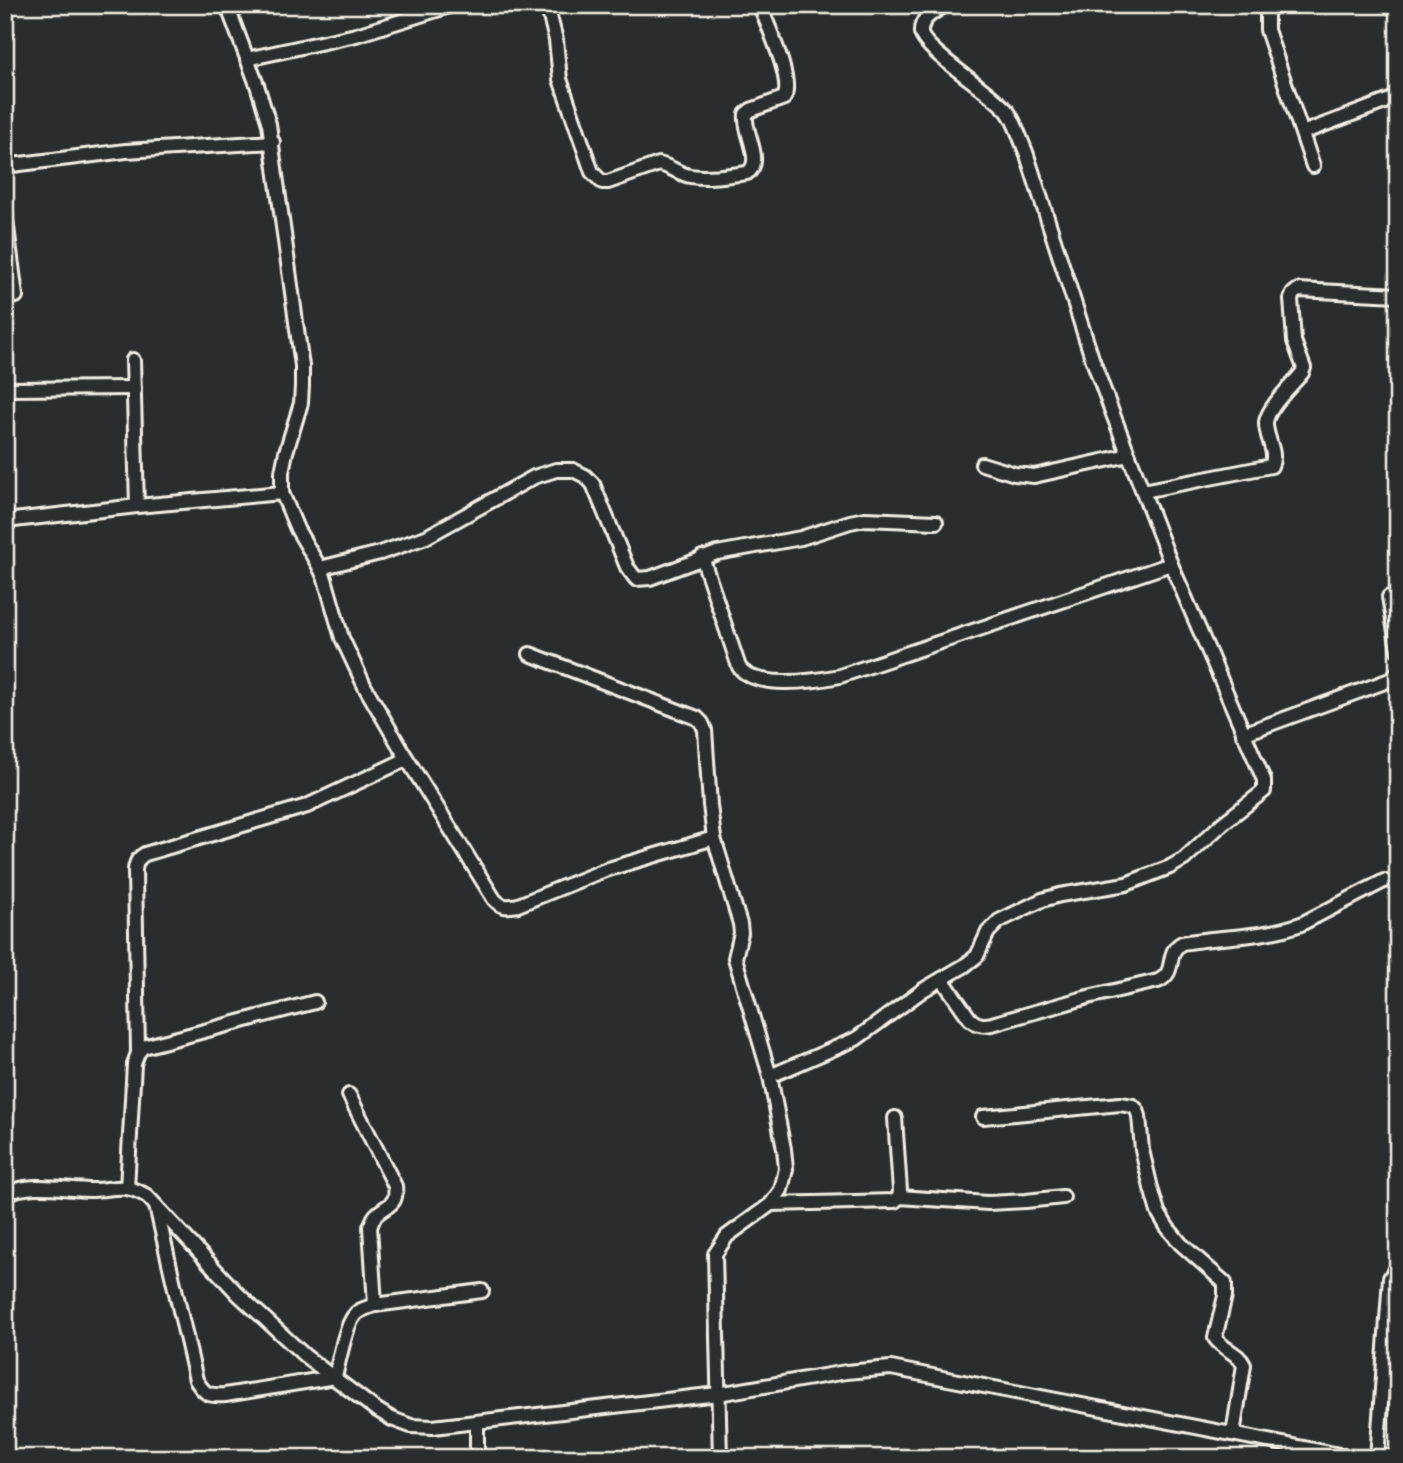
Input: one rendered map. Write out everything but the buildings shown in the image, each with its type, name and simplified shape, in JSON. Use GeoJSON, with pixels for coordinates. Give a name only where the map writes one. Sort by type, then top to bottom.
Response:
{"type":"FeatureCollection","features":[{"type":"Feature","properties":{"kind":"street"},"geometry":{"type":"LineString","coordinates":[[227,5],[257,85],[273,142],[300,353],[300,403],[282,472],[282,493],[297,529],[320,568],[350,658],[407,759],[500,906],[517,905],[625,863],[714,838]]}},
{"type":"Feature","properties":{"kind":"street"},"geometry":{"type":"LineString","coordinates":[[247,59],[356,35],[453,5]]}},
{"type":"Feature","properties":{"kind":"street"},"geometry":{"type":"LineString","coordinates":[[547,5],[556,40],[560,79],[592,172],[602,182],[659,164],[681,174],[698,177],[747,173],[752,170],[755,165],[746,114],[779,101],[787,92],[786,75],[760,5]]}},
{"type":"Feature","properties":{"kind":"street"},"geometry":{"type":"LineString","coordinates":[[770,1076],[856,1039],[923,990],[977,956],[993,926],[1034,903],[1051,897],[1126,884],[1184,859],[1223,823],[1264,792],[1264,780],[1171,564],[1092,358],[1026,152],[1014,124],[1008,112],[998,102],[924,40],[921,32],[923,23],[928,16],[945,5]]}},
{"type":"Feature","properties":{"kind":"street"},"geometry":{"type":"LineString","coordinates":[[1275,5],[1267,13],[1267,30],[1313,166]]}},
{"type":"Feature","properties":{"kind":"street"},"geometry":{"type":"LineString","coordinates":[[1301,133],[1398,97]]}},
{"type":"Feature","properties":{"kind":"street"},"geometry":{"type":"LineString","coordinates":[[5,168],[126,151],[273,142]]}},
{"type":"Feature","properties":{"kind":"street"},"geometry":{"type":"LineString","coordinates":[[5,212],[16,296]]}},
{"type":"Feature","properties":{"kind":"street"},"geometry":{"type":"LineString","coordinates":[[1143,491],[1270,466],[1273,456],[1266,428],[1268,416],[1304,368],[1294,341],[1291,299],[1298,290],[1398,295]]}},
{"type":"Feature","properties":{"kind":"street"},"geometry":{"type":"LineString","coordinates":[[133,360],[137,506]]}},
{"type":"Feature","properties":{"kind":"street"},"geometry":{"type":"LineString","coordinates":[[5,389],[134,388]]}},
{"type":"Feature","properties":{"kind":"street"},"geometry":{"type":"LineString","coordinates":[[982,464],[1015,474],[1034,476],[1129,454]]}},
{"type":"Feature","properties":{"kind":"street"},"geometry":{"type":"LineString","coordinates":[[320,568],[380,553],[426,537],[534,477],[556,470],[573,470],[593,484],[627,567],[636,579],[650,578],[702,557],[801,538],[865,519],[936,522]]}},
{"type":"Feature","properties":{"kind":"street"},"geometry":{"type":"LineString","coordinates":[[5,521],[282,493]]}},
{"type":"Feature","properties":{"kind":"street"},"geometry":{"type":"LineString","coordinates":[[702,557],[739,667],[744,674],[762,679],[797,682],[840,676],[1171,564]]}},
{"type":"Feature","properties":{"kind":"street"},"geometry":{"type":"LineString","coordinates":[[1389,597],[1398,650]]}},
{"type":"Feature","properties":{"kind":"street"},"geometry":{"type":"LineString","coordinates":[[530,654],[696,718],[702,723],[706,738],[709,805],[714,838],[740,924],[737,966],[770,1076],[786,1169],[781,1189],[771,1204],[727,1236],[715,1254],[720,1458]]}},
{"type":"Feature","properties":{"kind":"street"},"geometry":{"type":"LineString","coordinates":[[1243,734],[1390,680],[1398,672]]}},
{"type":"Feature","properties":{"kind":"street"},"geometry":{"type":"LineString","coordinates":[[127,1188],[134,1064],[138,1052],[136,862],[145,854],[307,806],[407,759]]}},
{"type":"Feature","properties":{"kind":"street"},"geometry":{"type":"LineString","coordinates":[[942,979],[970,1019],[983,1026],[1158,981],[1169,973],[1172,953],[1182,943],[1251,936],[1287,929],[1384,881]]}},
{"type":"Feature","properties":{"kind":"street"},"geometry":{"type":"LineString","coordinates":[[138,1052],[150,1044],[316,1002]]}},
{"type":"Feature","properties":{"kind":"street"},"geometry":{"type":"LineString","coordinates":[[349,1095],[395,1186],[396,1193],[392,1204],[374,1216],[370,1227],[374,1305]]}},
{"type":"Feature","properties":{"kind":"street"},"geometry":{"type":"LineString","coordinates":[[984,1117],[1120,1104],[1133,1106],[1137,1110],[1142,1150],[1158,1212],[1174,1237],[1226,1283],[1226,1296],[1215,1338],[1242,1360],[1244,1365],[1233,1434]]}},
{"type":"Feature","properties":{"kind":"street"},"geometry":{"type":"LineString","coordinates":[[771,1204],[895,1201],[900,1191],[895,1118]]}},
{"type":"Feature","properties":{"kind":"street"},"geometry":{"type":"LineString","coordinates":[[5,1194],[29,1187],[47,1186],[91,1190],[127,1188],[147,1196],[251,1308],[305,1356],[374,1408],[411,1426],[433,1427],[718,1394],[846,1372],[891,1368],[1354,1458]]}},
{"type":"Feature","properties":{"kind":"street"},"geometry":{"type":"LineString","coordinates":[[899,1197],[988,1203],[1063,1197]]}},
{"type":"Feature","properties":{"kind":"street"},"geometry":{"type":"LineString","coordinates":[[156,1206],[196,1380],[202,1390],[207,1394],[225,1395],[335,1377]]}},
{"type":"Feature","properties":{"kind":"street"},"geometry":{"type":"LineString","coordinates":[[1377,1458],[1390,1278],[1398,1271]]}},
{"type":"Feature","properties":{"kind":"street"},"geometry":{"type":"LineString","coordinates":[[335,1377],[352,1318],[363,1309],[374,1305],[482,1291]]}},
{"type":"Feature","properties":{"kind":"street"},"geometry":{"type":"LineString","coordinates":[[477,1422],[477,1458]]}}]}
